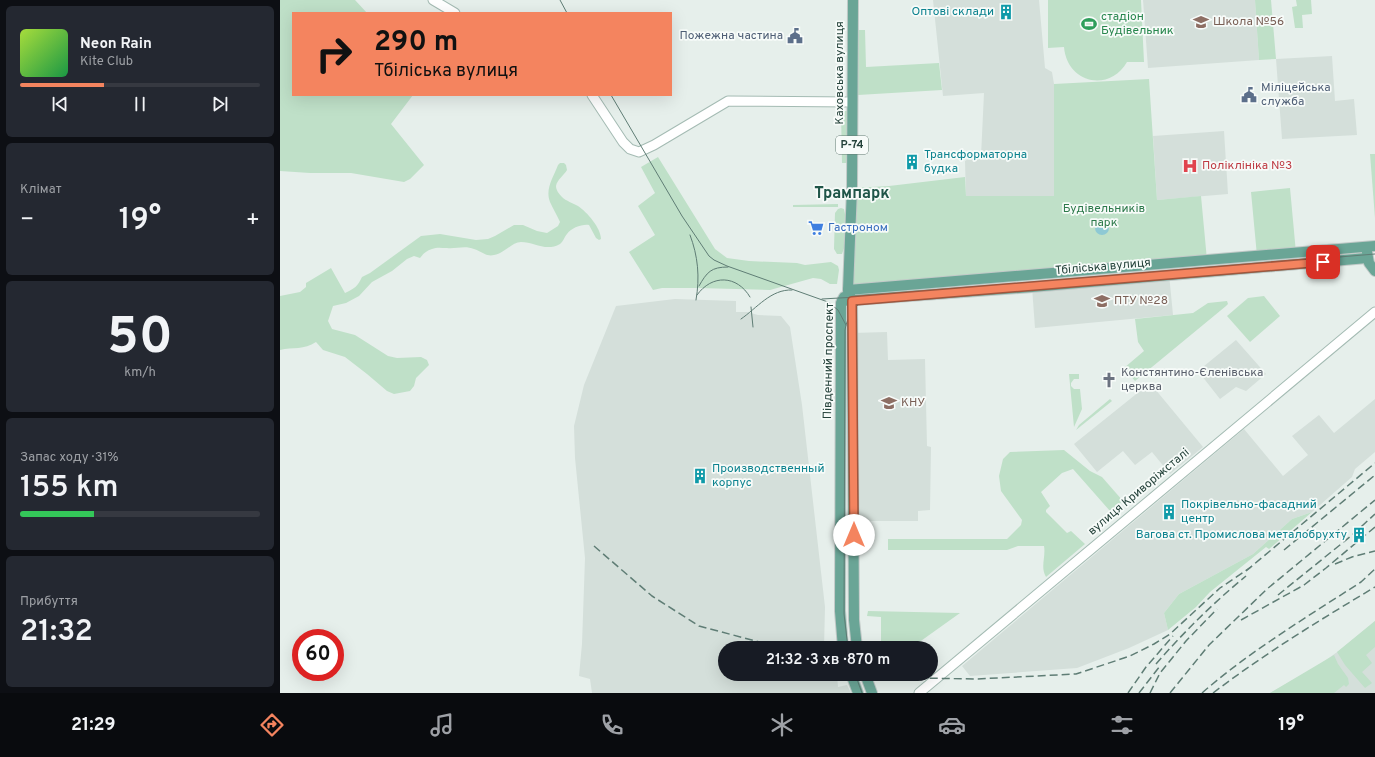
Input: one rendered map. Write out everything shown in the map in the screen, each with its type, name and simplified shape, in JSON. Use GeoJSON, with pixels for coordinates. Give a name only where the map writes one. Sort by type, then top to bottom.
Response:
{"type":"FeatureCollection","features":[{"type":"Feature","properties":{"kind":"main road"},"geometry":{"type":"LineString","coordinates":[[433,0],[453,12]]}},
{"type":"Feature","properties":{"kind":"main road","name":"Каховська вулиця"},"geometry":{"type":"LineString","coordinates":[[848,290],[852,188],[853,0]]}},
{"type":"Feature","properties":{"kind":"main road"},"geometry":{"type":"LineString","coordinates":[[593,96],[614,131],[626,146],[633,150],[642,151],[728,101],[852,102]]}},
{"type":"Feature","properties":{"kind":"main road"},"geometry":{"type":"LineString","coordinates":[[1371,246],[1367,258],[1375,271]]}},
{"type":"Feature","properties":{"kind":"main road","name":"Тбіліська вулиця"},"geometry":{"type":"LineString","coordinates":[[848,290],[1316,252],[1371,246]]}},
{"type":"Feature","properties":{"kind":"main road","name":"Тбіліська вулиця"},"geometry":{"type":"LineString","coordinates":[[842,301],[1367,258]]}},
{"type":"Feature","properties":{"kind":"main road","name":"Південний проспект"},"geometry":{"type":"LineString","coordinates":[[848,290],[852,301],[854,614],[856,641]]}},
{"type":"Feature","properties":{"kind":"main road","name":"Південний проспект"},"geometry":{"type":"LineString","coordinates":[[842,641],[840,611],[842,301],[848,290]]}},
{"type":"Feature","properties":{"kind":"main road","name":"вулиця Криворіжсталі"},"geometry":{"type":"LineString","coordinates":[[919,693],[1375,312]]}},
{"type":"Feature","properties":{"kind":"main road"},"geometry":{"type":"LineString","coordinates":[[854,681],[858,693]]}},
{"type":"Feature","properties":{"kind":"main road"},"geometry":{"type":"LineString","coordinates":[[868,681],[872,693]]}},
{"type":"Feature","properties":{"kind":"shaded area"},"geometry":{"type":"Polygon","coordinates":[[[933,0],[1039,0],[1045,68],[1052,72],[1054,84],[1055,196],[966,196],[965,161],[973,156],[981,156],[984,93],[943,96],[933,0]]]}},
{"type":"Feature","properties":{"kind":"shaded area","name":"Школа №56"},"geometry":{"type":"Polygon","coordinates":[[[1143,0],[1255,0],[1259,60],[1148,68],[1143,0]]]}},
{"type":"Feature","properties":{"kind":"shaded area"},"geometry":{"type":"Polygon","coordinates":[[[1332,56],[1335,101],[1354,99],[1357,135],[1282,139],[1276,59],[1332,56]]]}},
{"type":"Feature","properties":{"kind":"shaded area","name":"Поліклініка №3"},"geometry":{"type":"Polygon","coordinates":[[[1224,131],[1228,194],[1157,200],[1153,136],[1224,131]]]}},
{"type":"Feature","properties":{"kind":"shaded area","name":"ПТУ №28"},"geometry":{"type":"Polygon","coordinates":[[[1169,274],[1173,315],[1035,328],[1032,287],[1169,274]]]}},
{"type":"Feature","properties":{"kind":"shaded area"},"geometry":{"type":"Polygon","coordinates":[[[675,299],[736,301],[736,312],[781,316],[790,327],[802,405],[825,607],[824,641],[718,641],[718,681],[838,681],[838,687],[847,685],[851,693],[592,693],[590,679],[579,676],[582,644],[585,558],[575,458],[574,426],[584,385],[616,306],[675,299]]]}},
{"type":"Feature","properties":{"kind":"shaded area","name":"КНУ"},"geometry":{"type":"Polygon","coordinates":[[[887,332],[888,360],[925,359],[927,446],[931,447],[930,510],[918,511],[918,521],[854,521],[852,333],[887,332]]]}},
{"type":"Feature","properties":{"kind":"shaded area"},"geometry":{"type":"Polygon","coordinates":[[[1236,340],[1266,374],[1246,391],[1236,387],[1220,399],[1198,371],[1236,340]]]}},
{"type":"Feature","properties":{"kind":"shaded area"},"geometry":{"type":"Polygon","coordinates":[[[1150,383],[1203,447],[1170,474],[1152,452],[1135,465],[1123,451],[1097,472],[1074,444],[1150,383]]]}},
{"type":"Feature","properties":{"kind":"shaded area"},"geometry":{"type":"Polygon","coordinates":[[[1375,399],[1375,452],[1355,469],[1352,477],[1312,512],[1292,519],[1253,554],[1179,594],[1164,613],[1168,630],[1129,648],[1077,668],[970,676],[962,666],[1244,429],[1283,476],[1308,455],[1292,436],[1319,415],[1334,433],[1375,399]]]}},
{"type":"Feature","properties":{"kind":"shaded area"},"geometry":{"type":"Polygon","coordinates":[[[1375,621],[1375,693],[1270,693],[1319,665],[1375,621]]]}},
{"type":"Feature","properties":{"kind":"green space"},"geometry":{"type":"Polygon","coordinates":[[[280,0],[355,0],[366,12],[292,12],[292,96],[412,96],[391,124],[424,165],[410,179],[404,182],[351,173],[280,171],[280,0]]]}},
{"type":"Feature","properties":{"kind":"green space","name":"стадіон Будівельник"},"geometry":{"type":"Polygon","coordinates":[[[1048,0],[1141,0],[1144,62],[1127,62],[1119,72],[1110,78],[1090,80],[1081,76],[1073,69],[1067,59],[1064,47],[1048,48],[1048,0]]]}},
{"type":"Feature","properties":{"kind":"green space"},"geometry":{"type":"Polygon","coordinates":[[[1255,0],[1271,0],[1276,59],[1259,60],[1255,0]]]}},
{"type":"Feature","properties":{"kind":"green space"},"geometry":{"type":"Polygon","coordinates":[[[1296,0],[1311,0],[1312,14],[1302,15],[1303,28],[1295,28],[1292,7],[1297,6],[1296,0]]]}},
{"type":"Feature","properties":{"kind":"green space"},"geometry":{"type":"Polygon","coordinates":[[[858,30],[865,30],[866,67],[939,63],[942,90],[858,95],[858,30]]]}},
{"type":"Feature","properties":{"kind":"green space","name":"Будівельників парк"},"geometry":{"type":"Polygon","coordinates":[[[1149,79],[1157,200],[1201,196],[1207,260],[848,290],[852,188],[889,186],[965,177],[966,196],[1054,196],[1054,84],[1149,79]]]}},
{"type":"Feature","properties":{"kind":"green space"},"geometry":{"type":"Polygon","coordinates":[[[841,111],[847,111],[848,163],[842,163],[841,111]]]}},
{"type":"Feature","properties":{"kind":"green space"},"geometry":{"type":"Polygon","coordinates":[[[1370,154],[1375,154],[1375,218],[1370,154]]]}},
{"type":"Feature","properties":{"kind":"green space"},"geometry":{"type":"Polygon","coordinates":[[[658,157],[715,249],[727,258],[749,261],[797,263],[805,265],[831,262],[838,266],[839,270],[837,284],[830,284],[821,279],[813,278],[770,290],[662,288],[653,290],[629,252],[655,235],[638,206],[655,193],[641,167],[658,157]]]}},
{"type":"Feature","properties":{"kind":"green space"},"geometry":{"type":"Polygon","coordinates":[[[560,163],[564,163],[566,165],[567,170],[556,186],[558,192],[561,196],[578,206],[589,216],[599,230],[601,239],[599,240],[596,238],[589,225],[586,225],[574,228],[566,235],[560,244],[550,247],[526,242],[518,242],[498,254],[491,255],[486,255],[467,247],[434,248],[426,252],[420,258],[414,256],[407,259],[392,271],[372,282],[359,296],[346,303],[333,306],[328,321],[332,329],[355,335],[388,356],[397,358],[421,357],[427,360],[429,365],[416,378],[414,386],[410,391],[394,394],[387,391],[345,357],[323,350],[316,342],[312,345],[303,347],[280,350],[280,296],[300,292],[306,287],[306,283],[331,268],[345,293],[355,287],[362,277],[370,273],[421,236],[440,234],[476,240],[488,239],[514,225],[523,225],[537,231],[547,233],[558,226],[560,222],[550,202],[548,193],[552,179],[560,163]]]}},
{"type":"Feature","properties":{"kind":"green space"},"geometry":{"type":"Polygon","coordinates":[[[1290,188],[1296,253],[1257,256],[1251,192],[1290,188]]]}},
{"type":"Feature","properties":{"kind":"green space"},"geometry":{"type":"Polygon","coordinates":[[[838,204],[838,207],[793,207],[793,205],[838,204]]]}},
{"type":"Feature","properties":{"kind":"green space"},"geometry":{"type":"Polygon","coordinates":[[[841,208],[844,209],[845,214],[844,248],[842,254],[837,254],[834,249],[835,213],[841,208]]]}},
{"type":"Feature","properties":{"kind":"green space"},"geometry":{"type":"Polygon","coordinates":[[[1264,296],[1280,316],[1250,342],[1227,316],[1248,298],[1264,296]]]}},
{"type":"Feature","properties":{"kind":"green space"},"geometry":{"type":"Polygon","coordinates":[[[1227,301],[1228,304],[1226,306],[1135,381],[1124,368],[1144,351],[1138,342],[1135,319],[1193,313],[1208,303],[1227,301]]]}},
{"type":"Feature","properties":{"kind":"green space"},"geometry":{"type":"Polygon","coordinates":[[[1069,374],[1079,374],[1079,379],[1074,379],[1071,383],[1071,386],[1074,389],[1080,389],[1082,409],[1074,427],[1069,374]]]}},
{"type":"Feature","properties":{"kind":"green space"},"geometry":{"type":"Polygon","coordinates":[[[1110,399],[1112,401],[1076,430],[1079,425],[1110,399]]]}},
{"type":"Feature","properties":{"kind":"green space"},"geometry":{"type":"Polygon","coordinates":[[[1064,450],[1090,471],[1102,477],[1123,501],[1110,511],[1073,469],[1062,473],[1041,492],[1050,506],[1046,512],[1067,533],[1071,531],[1085,544],[1046,577],[1043,569],[1044,546],[1018,546],[1007,550],[888,550],[888,539],[1007,539],[1021,525],[1022,520],[1001,491],[999,476],[1003,459],[1010,452],[1064,450]]]}},
{"type":"Feature","properties":{"kind":"green space"},"geometry":{"type":"Polygon","coordinates":[[[1312,512],[1269,549],[1266,547],[1210,592],[1196,607],[1168,630],[1164,613],[1179,594],[1253,554],[1292,519],[1312,512]]]}},
{"type":"Feature","properties":{"kind":"green space"},"geometry":{"type":"Polygon","coordinates":[[[868,611],[960,613],[921,641],[881,641],[881,617],[867,616],[868,611]]]}},
{"type":"Feature","properties":{"kind":"green space"},"geometry":{"type":"Polygon","coordinates":[[[1375,621],[1375,647],[1366,655],[1372,663],[1362,672],[1372,683],[1365,688],[1345,665],[1337,652],[1375,621]]]}},
{"type":"Feature","properties":{"kind":"green space"},"geometry":{"type":"Polygon","coordinates":[[[1334,655],[1338,664],[1348,678],[1349,684],[1346,687],[1344,685],[1334,693],[1270,693],[1334,655]]]}},
{"type":"Feature","properties":{"kind":"water"},"geometry":{"type":"Polygon","coordinates":[[[1102,221],[1107,223],[1109,228],[1107,233],[1102,235],[1097,233],[1095,228],[1097,223],[1102,221]]]}},
{"type":"Feature","properties":{"kind":"tram line"},"geometry":{"type":"LineString","coordinates":[[560,0],[566,12]]}},
{"type":"Feature","properties":{"kind":"tram line"},"geometry":{"type":"LineString","coordinates":[[612,96],[682,216],[709,256],[727,266],[828,302],[838,310],[846,325]]}},
{"type":"Feature","properties":{"kind":"tram line"},"geometry":{"type":"LineString","coordinates":[[690,235],[698,267],[696,300]]}},
{"type":"Feature","properties":{"kind":"tram line"},"geometry":{"type":"LineString","coordinates":[[822,299],[874,296],[1375,254]]}},
{"type":"Feature","properties":{"kind":"tram line"},"geometry":{"type":"LineString","coordinates":[[699,286],[707,274],[713,269],[728,267]]}},
{"type":"Feature","properties":{"kind":"tram line"},"geometry":{"type":"LineString","coordinates":[[697,295],[710,283],[724,280],[738,284],[750,297]]}},
{"type":"Feature","properties":{"kind":"tram line"},"geometry":{"type":"LineString","coordinates":[[741,319],[771,296],[777,293],[792,290]]}},
{"type":"Feature","properties":{"kind":"tram line"},"geometry":{"type":"LineString","coordinates":[[847,641],[844,614],[845,330],[853,311],[867,297]]}},
{"type":"Feature","properties":{"kind":"tram line"},"geometry":{"type":"LineString","coordinates":[[751,307],[753,327]]}},
{"type":"Feature","properties":{"kind":"tram line"},"geometry":{"type":"LineString","coordinates":[[858,681],[862,693]]}},
{"type":"Feature","properties":{"kind":"railway"},"geometry":{"type":"LineString","coordinates":[[1246,571],[1375,463]]}},
{"type":"Feature","properties":{"kind":"railway"},"geometry":{"type":"LineString","coordinates":[[1284,550],[1375,475]]}},
{"type":"Feature","properties":{"kind":"railway"},"geometry":{"type":"LineString","coordinates":[[1170,693],[1209,645],[1267,589],[1375,500]]}},
{"type":"Feature","properties":{"kind":"railway"},"geometry":{"type":"LineString","coordinates":[[1278,595],[1351,536],[1375,514]]}},
{"type":"Feature","properties":{"kind":"railway"},"geometry":{"type":"LineString","coordinates":[[1241,620],[1304,585],[1375,527]]}},
{"type":"Feature","properties":{"kind":"railway"},"geometry":{"type":"LineString","coordinates":[[594,546],[652,596],[699,626],[756,641]]}},
{"type":"Feature","properties":{"kind":"railway"},"geometry":{"type":"LineString","coordinates":[[1335,564],[1352,557],[1375,551]]}},
{"type":"Feature","properties":{"kind":"railway"},"geometry":{"type":"LineString","coordinates":[[938,678],[977,679],[1076,674],[1130,656],[1170,634],[1220,588],[1251,567]]}},
{"type":"Feature","properties":{"kind":"railway"},"geometry":{"type":"LineString","coordinates":[[1202,693],[1259,649],[1361,582],[1375,569]]}},
{"type":"Feature","properties":{"kind":"railway"},"geometry":{"type":"LineString","coordinates":[[1156,664],[1199,618],[1246,576]]}},
{"type":"Feature","properties":{"kind":"railway"},"geometry":{"type":"LineString","coordinates":[[1213,693],[1272,651],[1375,587]]}},
{"type":"Feature","properties":{"kind":"railway"},"geometry":{"type":"LineString","coordinates":[[1150,693],[1160,673],[1186,641],[1217,609]]}},
{"type":"Feature","properties":{"kind":"railway"},"geometry":{"type":"LineString","coordinates":[[1128,693],[1146,667],[1173,636]]}},
{"type":"Feature","properties":{"kind":"railway"},"geometry":{"type":"LineString","coordinates":[[1139,693],[1160,666]]}},
{"type":"Feature","properties":{"kind":"place","name":"Оптові склади"},"geometry":{"type":"Point","coordinates":[1006,12]}},
{"type":"Feature","properties":{"kind":"place","name":"Школа №56"},"geometry":{"type":"Point","coordinates":[1201,22]}},
{"type":"Feature","properties":{"kind":"place","name":"стадіон Будівельник"},"geometry":{"type":"Point","coordinates":[1089,24]}},
{"type":"Feature","properties":{"kind":"place","name":"Пожежна частина"},"geometry":{"type":"Point","coordinates":[795,36]}},
{"type":"Feature","properties":{"kind":"place","name":"Міліцейська служба"},"geometry":{"type":"Point","coordinates":[1249,95]}},
{"type":"Feature","properties":{"kind":"place","name":"Трансформаторна будка"},"geometry":{"type":"Point","coordinates":[912,162]}},
{"type":"Feature","properties":{"kind":"place","name":"Поліклініка №3"},"geometry":{"type":"Point","coordinates":[1190,166]}},
{"type":"Feature","properties":{"kind":"place","name":"Гастроном"},"geometry":{"type":"Point","coordinates":[816,228]}},
{"type":"Feature","properties":{"kind":"place","name":"ПТУ №28"},"geometry":{"type":"Point","coordinates":[1102,301]}},
{"type":"Feature","properties":{"kind":"place","name":"Констянтино-Єленівська церква"},"geometry":{"type":"Point","coordinates":[1109,380]}},
{"type":"Feature","properties":{"kind":"place","name":"КНУ"},"geometry":{"type":"Point","coordinates":[889,403]}},
{"type":"Feature","properties":{"kind":"place","name":"Производственный корпус"},"geometry":{"type":"Point","coordinates":[700,476]}},
{"type":"Feature","properties":{"kind":"place","name":"Покрівельно-фасадний центр"},"geometry":{"type":"Point","coordinates":[1169,512]}},
{"type":"Feature","properties":{"kind":"place","name":"Вагова ст. Промислова металобрухту"},"geometry":{"type":"Point","coordinates":[1359,535]}},
{"type":"Feature","properties":{"kind":"district","name":"Трампарк"},"geometry":{"type":"Point","coordinates":[852,194]}},
{"type":"Feature","properties":{"kind":"route"},"geometry":{"type":"LineString","coordinates":[[854,535],[852,301],[1323,262]]}}]}
